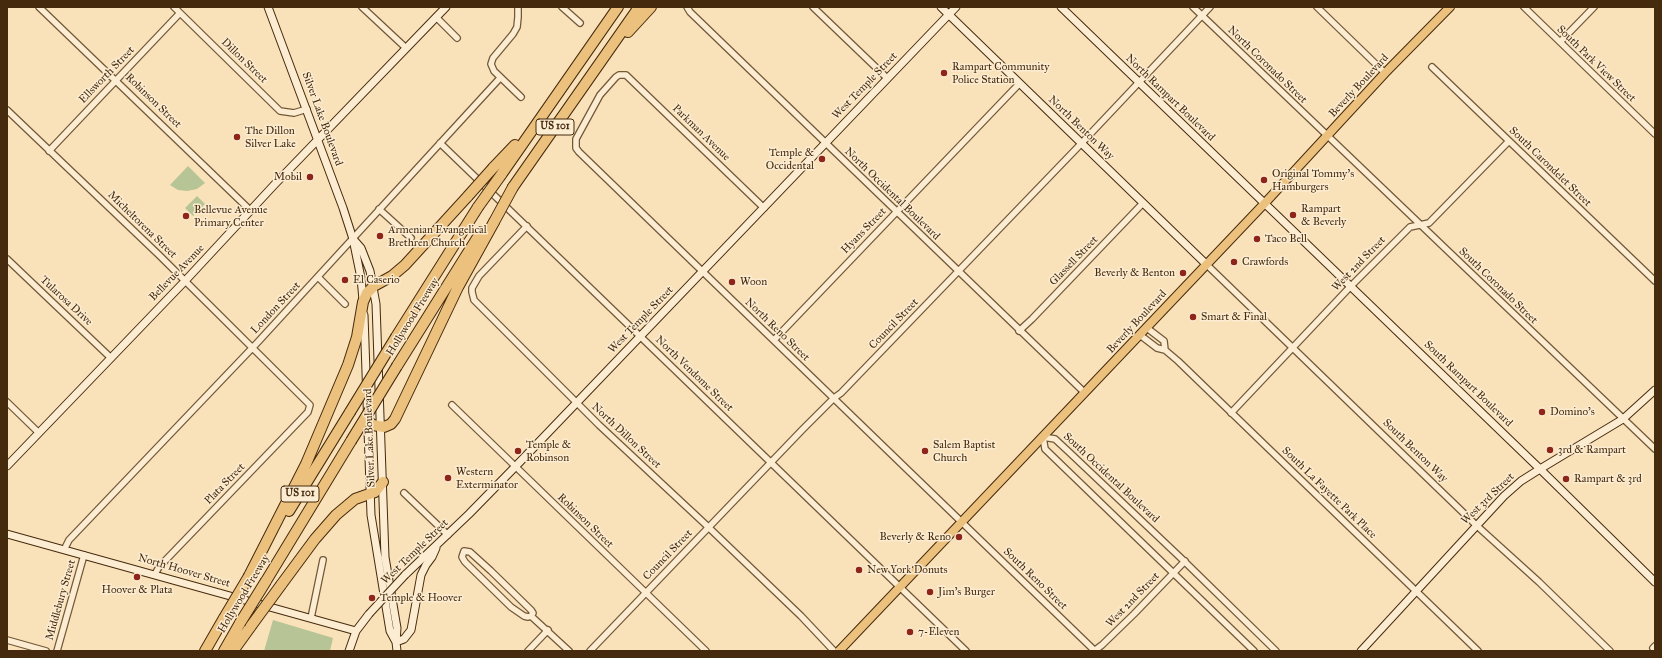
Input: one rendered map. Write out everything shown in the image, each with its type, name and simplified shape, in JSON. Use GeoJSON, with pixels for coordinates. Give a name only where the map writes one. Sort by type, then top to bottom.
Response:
{"type":"FeatureCollection","features":[{"type":"Feature","properties":{"kind":"highway","name":"Hollywood Freeway"},"geometry":{"type":"LineString","coordinates":[[205,651],[249,576],[396,336],[478,207],[497,172],[536,124],[618,7]]}},
{"type":"Feature","properties":{"kind":"highway","name":"Hollywood Freeway"},"geometry":{"type":"LineString","coordinates":[[224,651],[397,366],[513,187],[639,7]]}},
{"type":"Feature","properties":{"kind":"highway"},"geometry":{"type":"LineString","coordinates":[[597,67],[651,7]]}},
{"type":"Feature","properties":{"kind":"highway"},"geometry":{"type":"LineString","coordinates":[[249,576],[306,464],[346,372],[355,346],[363,302],[367,293],[374,286],[392,276],[405,265],[468,196],[497,172]]}},
{"type":"Feature","properties":{"kind":"highway"},"geometry":{"type":"LineString","coordinates":[[367,420],[381,428],[391,424],[399,413],[455,292],[492,220]]}},
{"type":"Feature","properties":{"kind":"highway"},"geometry":{"type":"LineString","coordinates":[[233,651],[315,539],[336,514],[355,499],[375,492],[383,482]]}},
{"type":"Feature","properties":{"kind":"main road","name":"Silver Lake Boulevard"},"geometry":{"type":"LineString","coordinates":[[268,7],[343,208],[353,239],[361,278],[367,368],[369,495],[373,537],[390,631],[396,642]]}},
{"type":"Feature","properties":{"kind":"main road","name":"Bellevue Avenue"},"geometry":{"type":"LineString","coordinates":[[7,466],[446,7]]}},
{"type":"Feature","properties":{"kind":"main road","name":"North Benton Way"},"geometry":{"type":"LineString","coordinates":[[941,7],[1206,264]]}},
{"type":"Feature","properties":{"kind":"main road","name":"West Temple Street"},"geometry":{"type":"LineString","coordinates":[[349,651],[356,631],[369,614],[405,575],[448,535],[515,467],[956,7]]}},
{"type":"Feature","properties":{"kind":"main road","name":"North Rampart Boulevard"},"geometry":{"type":"LineString","coordinates":[[1061,7],[1264,204]]}},
{"type":"Feature","properties":{"kind":"main road","name":"Beverly Boulevard"},"geometry":{"type":"LineString","coordinates":[[839,651],[1450,7]]}},
{"type":"Feature","properties":{"kind":"main road","name":"South Rampart Boulevard"},"geometry":{"type":"LineString","coordinates":[[1264,204],[1540,468],[1654,580]]}},
{"type":"Feature","properties":{"kind":"main road","name":"Silver Lake Boulevard"},"geometry":{"type":"LineString","coordinates":[[353,239],[361,248],[370,272],[374,286],[376,304],[385,557],[397,628],[397,651]]}},
{"type":"Feature","properties":{"kind":"main road","name":"West 3rd Street"},"geometry":{"type":"LineString","coordinates":[[1361,651],[1476,525],[1521,481],[1540,468],[1623,419],[1655,390]]}},
{"type":"Feature","properties":{"kind":"main road","name":"North Hoover Street"},"geometry":{"type":"LineString","coordinates":[[7,534],[356,631]]}},
{"type":"Feature","properties":{"kind":"main road"},"geometry":{"type":"LineString","coordinates":[[396,642],[404,640],[411,630],[421,574],[426,564],[432,557],[437,545]]}},
{"type":"Feature","properties":{"kind":"street","name":"Robinson Street"},"geometry":{"type":"LineString","coordinates":[[40,7],[251,211]]}},
{"type":"Feature","properties":{"kind":"street","name":"Dillon Street"},"geometry":{"type":"LineString","coordinates":[[174,7],[280,111],[294,113],[307,109]]}},
{"type":"Feature","properties":{"kind":"street"},"geometry":{"type":"LineString","coordinates":[[362,7],[406,48]]}},
{"type":"Feature","properties":{"kind":"street"},"geometry":{"type":"LineString","coordinates":[[518,7],[516,28],[513,34],[493,58],[491,64],[492,69],[500,78],[521,97]]}},
{"type":"Feature","properties":{"kind":"street"},"geometry":{"type":"LineString","coordinates":[[562,7],[580,23]]}},
{"type":"Feature","properties":{"kind":"street","name":"North Occidental Boulevard"},"geometry":{"type":"LineString","coordinates":[[687,7],[690,12],[825,144],[1084,393]]}},
{"type":"Feature","properties":{"kind":"street"},"geometry":{"type":"LineString","coordinates":[[813,7],[887,78]]}},
{"type":"Feature","properties":{"kind":"street","name":"North Coronado Street"},"geometry":{"type":"LineString","coordinates":[[1193,7],[1327,136]]}},
{"type":"Feature","properties":{"kind":"street","name":"Council Street"},"geometry":{"type":"LineString","coordinates":[[590,651],[958,272],[1210,7]]}},
{"type":"Feature","properties":{"kind":"street"},"geometry":{"type":"LineString","coordinates":[[1317,7],[1386,73]]}},
{"type":"Feature","properties":{"kind":"street","name":"South Park View Street"},"geometry":{"type":"LineString","coordinates":[[1524,7],[1655,134]]}},
{"type":"Feature","properties":{"kind":"street"},"geometry":{"type":"LineString","coordinates":[[1560,42],[1594,7]]}},
{"type":"Feature","properties":{"kind":"street","name":"Ellsworth Street"},"geometry":{"type":"LineString","coordinates":[[49,151],[180,13]]}},
{"type":"Feature","properties":{"kind":"street"},"geometry":{"type":"LineString","coordinates":[[436,17],[457,38]]}},
{"type":"Feature","properties":{"kind":"street","name":"South Carondelet Street"},"geometry":{"type":"LineString","coordinates":[[1432,67],[1655,281]]}},
{"type":"Feature","properties":{"kind":"street","name":"Parkman Avenue"},"geometry":{"type":"LineString","coordinates":[[623,75],[628,77],[764,208]]}},
{"type":"Feature","properties":{"kind":"street","name":"North Reno Street"},"geometry":{"type":"LineString","coordinates":[[623,75],[616,77],[597,100],[576,139],[576,148],[962,521]]}},
{"type":"Feature","properties":{"kind":"street","name":"London Street"},"geometry":{"type":"LineString","coordinates":[[64,550],[69,540],[253,348],[500,78]]}},
{"type":"Feature","properties":{"kind":"street","name":"Hyans Street"},"geometry":{"type":"LineString","coordinates":[[774,340],[1020,84]]}},
{"type":"Feature","properties":{"kind":"street","name":"Micheltorena Street"},"geometry":{"type":"LineString","coordinates":[[7,110],[309,402],[310,407]]}},
{"type":"Feature","properties":{"kind":"street","name":"South Coronado Street"},"geometry":{"type":"LineString","coordinates":[[1327,136],[1655,449]]}},
{"type":"Feature","properties":{"kind":"street","name":"West 2nd Street"},"geometry":{"type":"LineString","coordinates":[[1231,413],[1350,287],[1410,227],[1429,223],[1509,141]]}},
{"type":"Feature","properties":{"kind":"street","name":"North Vendome Street"},"geometry":{"type":"LineString","coordinates":[[440,143],[966,651]]}},
{"type":"Feature","properties":{"kind":"street","name":"Glassell Street"},"geometry":{"type":"LineString","coordinates":[[1019,330],[1032,319],[1143,203]]}},
{"type":"Feature","properties":{"kind":"street"},"geometry":{"type":"LineString","coordinates":[[379,209],[411,238]]}},
{"type":"Feature","properties":{"kind":"street","name":"North Dillon Street"},"geometry":{"type":"LineString","coordinates":[[527,226],[479,276],[472,288],[472,296],[477,304],[577,402],[839,651]]}},
{"type":"Feature","properties":{"kind":"street","name":"Tularosa Drive"},"geometry":{"type":"LineString","coordinates":[[7,259],[111,358]]}},
{"type":"Feature","properties":{"kind":"street","name":"South Benton Way"},"geometry":{"type":"LineString","coordinates":[[1206,264],[1476,525],[1539,582],[1610,651]]}},
{"type":"Feature","properties":{"kind":"street"},"geometry":{"type":"LineString","coordinates":[[318,277],[346,304]]}},
{"type":"Feature","properties":{"kind":"street","name":"South La Fayette Park Place"},"geometry":{"type":"LineString","coordinates":[[1147,328],[1164,341],[1165,350]]}},
{"type":"Feature","properties":{"kind":"street","name":"South La Fayette Park Place"},"geometry":{"type":"LineString","coordinates":[[1140,335],[1157,348],[1165,350],[1478,651]]}},
{"type":"Feature","properties":{"kind":"street"},"geometry":{"type":"LineString","coordinates":[[7,402],[39,433]]}},
{"type":"Feature","properties":{"kind":"street","name":"Robinson Street"},"geometry":{"type":"LineString","coordinates":[[452,404],[515,467],[706,651]]}},
{"type":"Feature","properties":{"kind":"street","name":"Plata Street"},"geometry":{"type":"LineString","coordinates":[[155,574],[159,567],[308,412],[310,407]]}},
{"type":"Feature","properties":{"kind":"street"},"geometry":{"type":"LineString","coordinates":[[1043,437],[1045,449],[1254,651]]}},
{"type":"Feature","properties":{"kind":"street","name":"South Occidental Boulevard"},"geometry":{"type":"LineString","coordinates":[[1043,437],[1055,439],[1185,561],[1276,651]]}},
{"type":"Feature","properties":{"kind":"street"},"geometry":{"type":"LineString","coordinates":[[404,493],[448,535]]}},
{"type":"Feature","properties":{"kind":"street","name":"South Reno Street"},"geometry":{"type":"LineString","coordinates":[[962,521],[1094,651]]}},
{"type":"Feature","properties":{"kind":"street"},"geometry":{"type":"LineString","coordinates":[[531,616],[531,610],[491,571],[470,552],[464,551],[462,557],[464,562],[515,610],[524,616],[531,616],[570,651]]}},
{"type":"Feature","properties":{"kind":"street","name":"Middlebury Street"},"geometry":{"type":"LineString","coordinates":[[57,651],[84,555]]}},
{"type":"Feature","properties":{"kind":"street"},"geometry":{"type":"LineString","coordinates":[[311,618],[323,560]]}},
{"type":"Feature","properties":{"kind":"street","name":"West 2nd Street"},"geometry":{"type":"LineString","coordinates":[[1094,651],[1134,614],[1185,561]]}},
{"type":"Feature","properties":{"kind":"street"},"geometry":{"type":"LineString","coordinates":[[528,651],[548,630]]}},
{"type":"Feature","properties":{"kind":"street"},"geometry":{"type":"LineString","coordinates":[[7,640],[46,651]]}},
{"type":"Feature","properties":{"kind":"green space"},"geometry":{"type":"Polygon","coordinates":[[[188,166],[205,183],[197,189],[187,191],[178,190],[170,185],[188,166]]]}},
{"type":"Feature","properties":{"kind":"green space"},"geometry":{"type":"Polygon","coordinates":[[[197,196],[205,204],[193,216],[185,208],[197,196]]]}},
{"type":"Feature","properties":{"kind":"green space"},"geometry":{"type":"Polygon","coordinates":[[[273,620],[333,638],[330,651],[264,651],[273,620]]]}},
{"type":"Feature","properties":{"kind":"place","name":"Rampart Community Police Station"},"geometry":{"type":"Point","coordinates":[944,73]}},
{"type":"Feature","properties":{"kind":"place","name":"The Dillon Silver Lake"},"geometry":{"type":"Point","coordinates":[237,137]}},
{"type":"Feature","properties":{"kind":"place","name":"Temple & Occidental"},"geometry":{"type":"Point","coordinates":[822,159]}},
{"type":"Feature","properties":{"kind":"place","name":"Mobil"},"geometry":{"type":"Point","coordinates":[310,177]}},
{"type":"Feature","properties":{"kind":"place","name":"Original Tommy's Hamburgers"},"geometry":{"type":"Point","coordinates":[1264,180]}},
{"type":"Feature","properties":{"kind":"place","name":"Rampart & Beverly"},"geometry":{"type":"Point","coordinates":[1293,215]}},
{"type":"Feature","properties":{"kind":"place","name":"Bellevue Avenue Primary Center"},"geometry":{"type":"Point","coordinates":[186,216]}},
{"type":"Feature","properties":{"kind":"place","name":"Armenian Evangelical Brethren Church"},"geometry":{"type":"Point","coordinates":[380,236]}},
{"type":"Feature","properties":{"kind":"place","name":"Taco Bell"},"geometry":{"type":"Point","coordinates":[1257,239]}},
{"type":"Feature","properties":{"kind":"place","name":"Crawfords"},"geometry":{"type":"Point","coordinates":[1234,262]}},
{"type":"Feature","properties":{"kind":"place","name":"Beverly & Benton"},"geometry":{"type":"Point","coordinates":[1183,273]}},
{"type":"Feature","properties":{"kind":"place","name":"El Caserio"},"geometry":{"type":"Point","coordinates":[345,280]}},
{"type":"Feature","properties":{"kind":"place","name":"Woon"},"geometry":{"type":"Point","coordinates":[732,282]}},
{"type":"Feature","properties":{"kind":"place","name":"Smart & Final"},"geometry":{"type":"Point","coordinates":[1193,317]}},
{"type":"Feature","properties":{"kind":"place","name":"Domino's"},"geometry":{"type":"Point","coordinates":[1542,412]}},
{"type":"Feature","properties":{"kind":"place","name":"3rd & Rampart"},"geometry":{"type":"Point","coordinates":[1550,450]}},
{"type":"Feature","properties":{"kind":"place","name":"Temple & Robinson"},"geometry":{"type":"Point","coordinates":[518,451]}},
{"type":"Feature","properties":{"kind":"place","name":"Salem Baptist Church"},"geometry":{"type":"Point","coordinates":[925,451]}},
{"type":"Feature","properties":{"kind":"place","name":"Western Exterminator"},"geometry":{"type":"Point","coordinates":[448,478]}},
{"type":"Feature","properties":{"kind":"place","name":"Rampart & 3rd"},"geometry":{"type":"Point","coordinates":[1566,479]}},
{"type":"Feature","properties":{"kind":"place","name":"Beverly & Reno"},"geometry":{"type":"Point","coordinates":[959,537]}},
{"type":"Feature","properties":{"kind":"place","name":"New York Donuts"},"geometry":{"type":"Point","coordinates":[859,570]}},
{"type":"Feature","properties":{"kind":"place","name":"Hoover & Plata"},"geometry":{"type":"Point","coordinates":[137,577]}},
{"type":"Feature","properties":{"kind":"place","name":"Jim's Burger"},"geometry":{"type":"Point","coordinates":[930,592]}},
{"type":"Feature","properties":{"kind":"place","name":"Temple & Hoover"},"geometry":{"type":"Point","coordinates":[372,598]}},
{"type":"Feature","properties":{"kind":"place","name":"7-Eleven"},"geometry":{"type":"Point","coordinates":[910,632]}}]}
